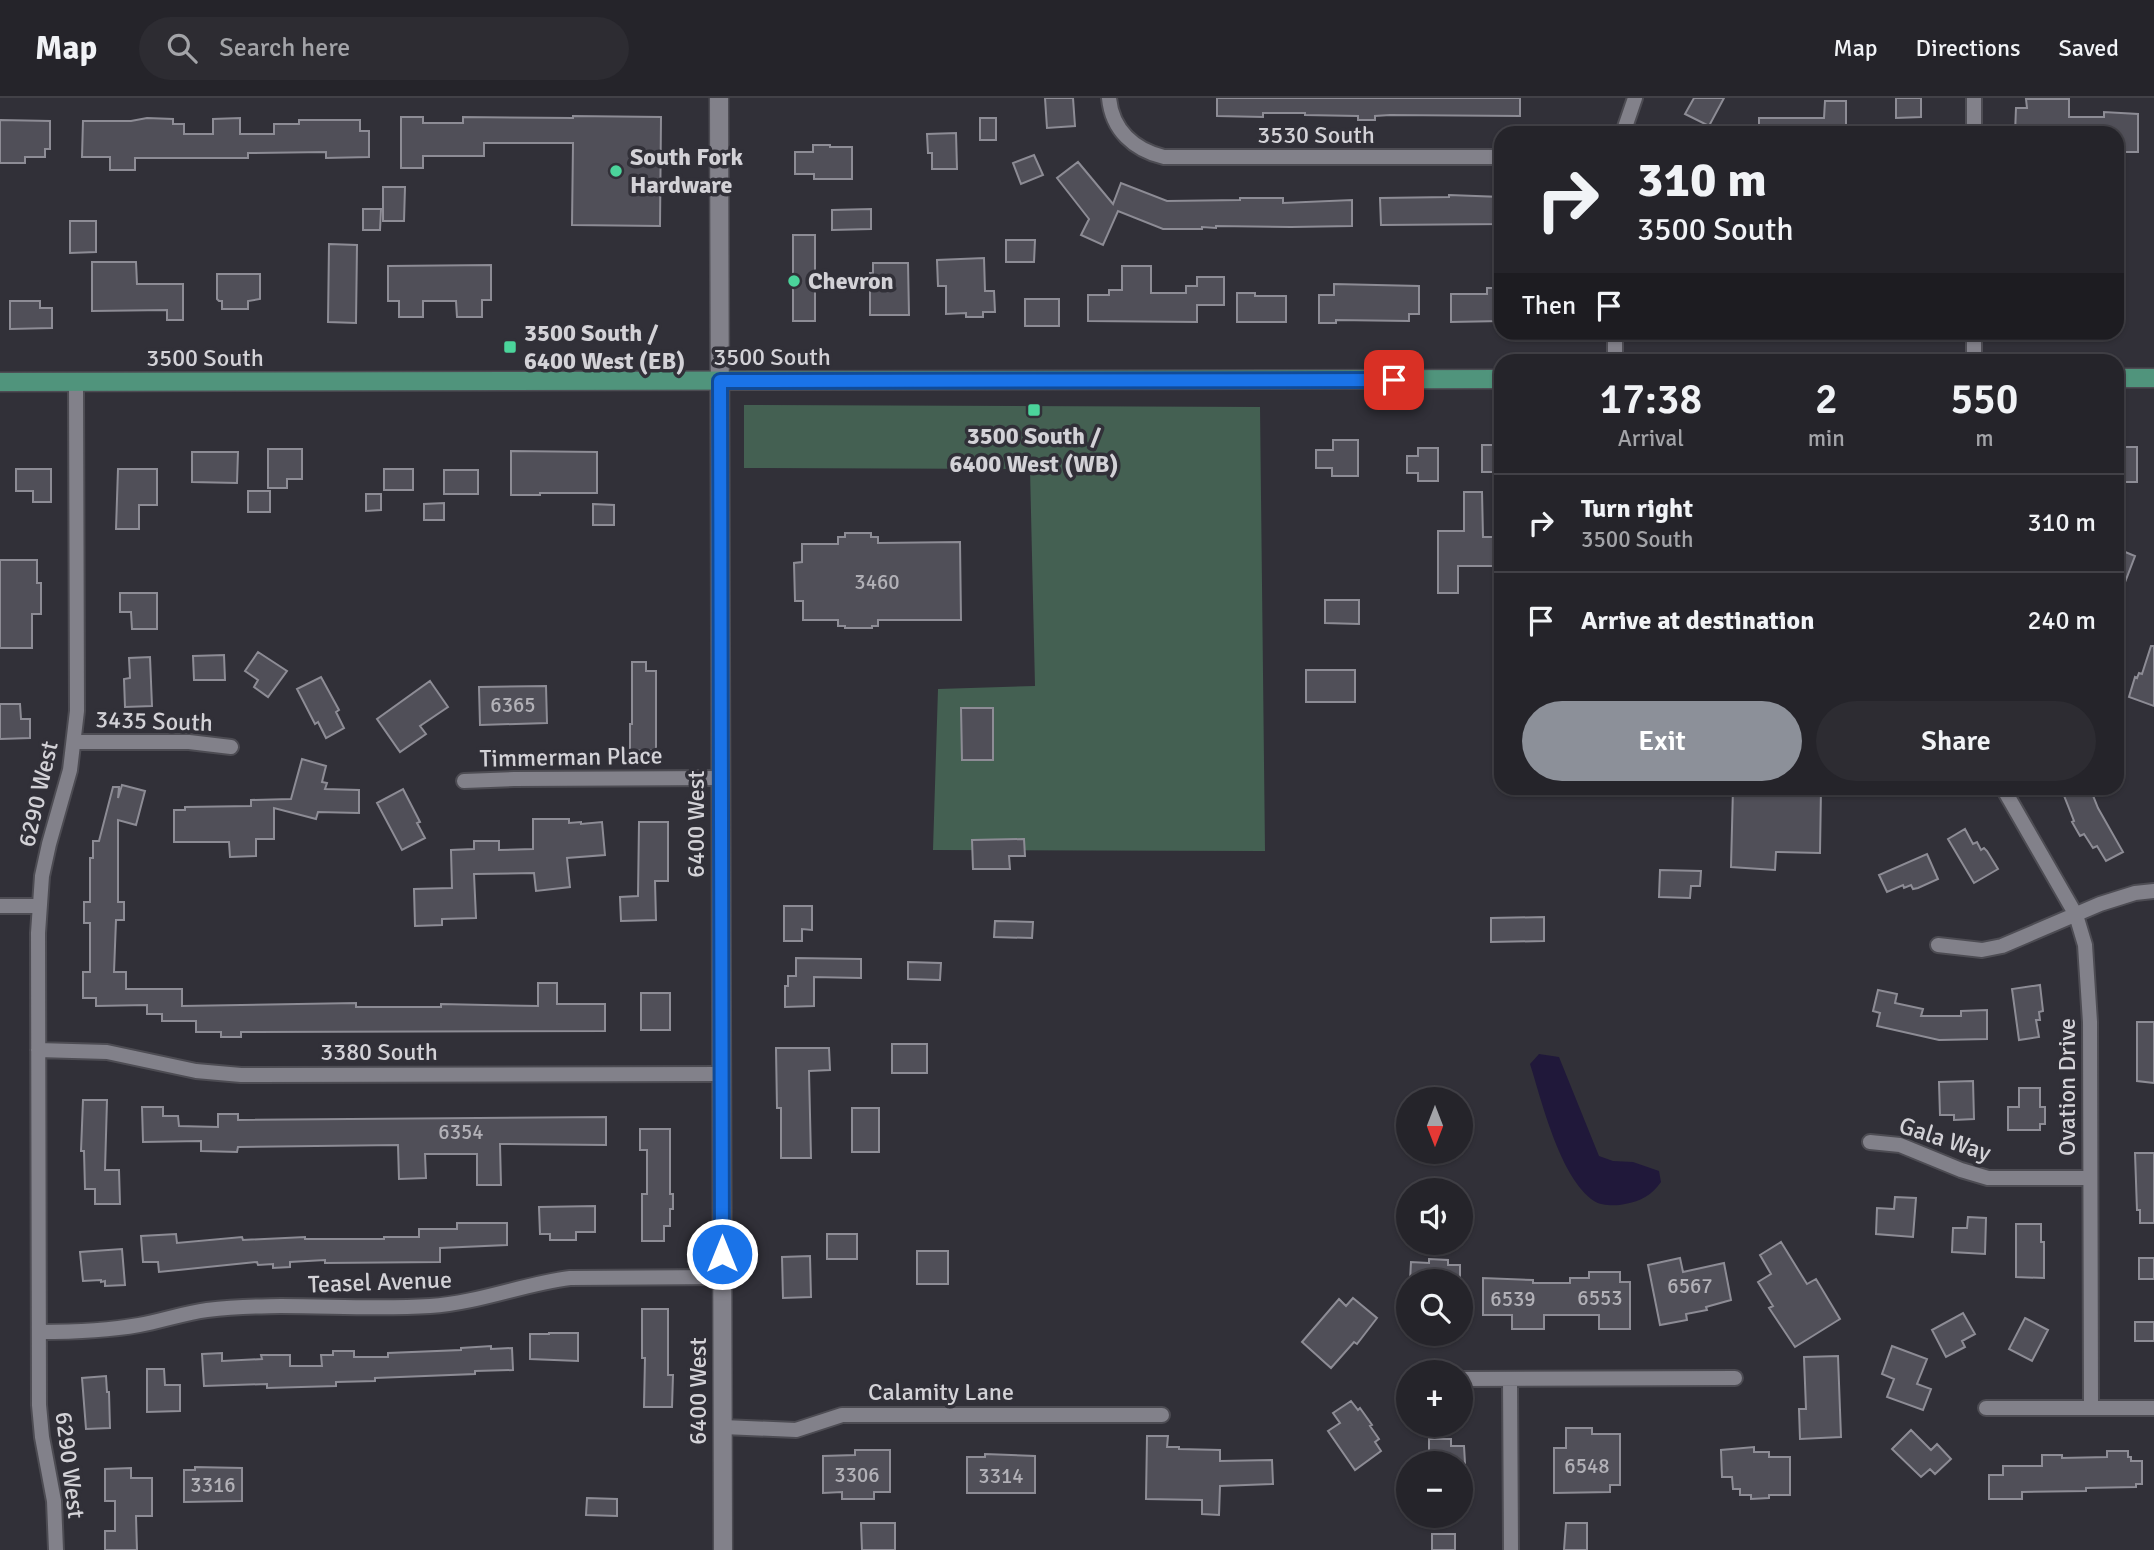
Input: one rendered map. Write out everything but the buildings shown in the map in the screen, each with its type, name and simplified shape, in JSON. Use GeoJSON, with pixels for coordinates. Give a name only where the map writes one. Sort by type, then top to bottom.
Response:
{"type":"FeatureCollection","features":[{"type":"Feature","properties":{"kind":"main road"},"geometry":{"type":"LineString","coordinates":[[2124,378],[2154,378]]}},
{"type":"Feature","properties":{"kind":"main road","name":"3500 South"},"geometry":{"type":"LineString","coordinates":[[0,382],[1494,379]]}},
{"type":"Feature","properties":{"kind":"street","name":"6400 West"},"geometry":{"type":"LineString","coordinates":[[719,98],[723,1550]]}},
{"type":"Feature","properties":{"kind":"street","name":"3530 South"},"geometry":{"type":"LineString","coordinates":[[1109,98],[1112,115],[1127,139],[1154,155],[1175,158],[1494,157]]}},
{"type":"Feature","properties":{"kind":"street"},"geometry":{"type":"LineString","coordinates":[[1625,126],[1635,98]]}},
{"type":"Feature","properties":{"kind":"street"},"geometry":{"type":"LineString","coordinates":[[1974,98],[1974,126]]}},
{"type":"Feature","properties":{"kind":"street","name":"6290 West"},"geometry":{"type":"LineString","coordinates":[[56,1550],[54,1501],[40,1421],[39,906],[45,860],[65,794],[74,741],[78,680],[76,382]]}},
{"type":"Feature","properties":{"kind":"street","name":"3435 South"},"geometry":{"type":"LineString","coordinates":[[74,741],[189,743],[232,747]]}},
{"type":"Feature","properties":{"kind":"street","name":"Timmerman Place"},"geometry":{"type":"LineString","coordinates":[[464,781],[721,778]]}},
{"type":"Feature","properties":{"kind":"street","name":"Ovation Drive"},"geometry":{"type":"LineString","coordinates":[[2007,795],[2076,915],[2085,945],[2089,981],[2091,1408]]}},
{"type":"Feature","properties":{"kind":"street"},"geometry":{"type":"LineString","coordinates":[[1938,945],[1982,950],[2002,946],[2118,898],[2154,891]]}},
{"type":"Feature","properties":{"kind":"street"},"geometry":{"type":"LineString","coordinates":[[0,906],[39,906]]}},
{"type":"Feature","properties":{"kind":"street","name":"3380 South"},"geometry":{"type":"LineString","coordinates":[[38,1050],[107,1052],[196,1071],[241,1075],[722,1074]]}},
{"type":"Feature","properties":{"kind":"street","name":"Gala Way"},"geometry":{"type":"LineString","coordinates":[[1870,1142],[1900,1145],[1988,1178],[2090,1178]]}},
{"type":"Feature","properties":{"kind":"street","name":"Teasel Avenue"},"geometry":{"type":"LineString","coordinates":[[39,1332],[110,1329],[141,1325],[204,1310],[246,1307],[429,1306],[461,1303],[546,1281],[570,1278],[722,1277]]}},
{"type":"Feature","properties":{"kind":"street"},"geometry":{"type":"LineString","coordinates":[[1473,1379],[1735,1378]]}},
{"type":"Feature","properties":{"kind":"street"},"geometry":{"type":"LineString","coordinates":[[1510,1379],[1511,1550]]}},
{"type":"Feature","properties":{"kind":"street"},"geometry":{"type":"LineString","coordinates":[[1986,1408],[2154,1408]]}},
{"type":"Feature","properties":{"kind":"street","name":"Calamity Lane"},"geometry":{"type":"LineString","coordinates":[[723,1427],[796,1430],[842,1415],[1161,1415]]}},
{"type":"Feature","properties":{"kind":"green space"},"geometry":{"type":"Polygon","coordinates":[[[744,405],[1260,407],[1265,851],[933,850],[938,689],[1035,686],[1030,469],[744,468],[744,405]]]}},
{"type":"Feature","properties":{"kind":"shaded area"},"geometry":{"type":"Polygon","coordinates":[[[1539,1054],[1559,1057],[1599,1156],[1613,1161],[1633,1162],[1659,1171],[1661,1182],[1650,1194],[1631,1203],[1609,1205],[1594,1201],[1582,1190],[1562,1158],[1540,1098],[1530,1064],[1539,1054]]]}},
{"type":"Feature","properties":{"kind":"place","name":"South Fork Hardware"},"geometry":{"type":"Point","coordinates":[616,171]}},
{"type":"Feature","properties":{"kind":"place","name":"Chevron"},"geometry":{"type":"Point","coordinates":[794,281]}},
{"type":"Feature","properties":{"kind":"place","name":"3500 South / 6400 West (EB)"},"geometry":{"type":"Point","coordinates":[510,347]}},
{"type":"Feature","properties":{"kind":"place","name":"3500 South / 6400 West (WB)"},"geometry":{"type":"Point","coordinates":[1034,410]}},
{"type":"Feature","properties":{"kind":"route"},"geometry":{"type":"LineString","coordinates":[[722,1254],[720,381],[1394,380]]}}]}
